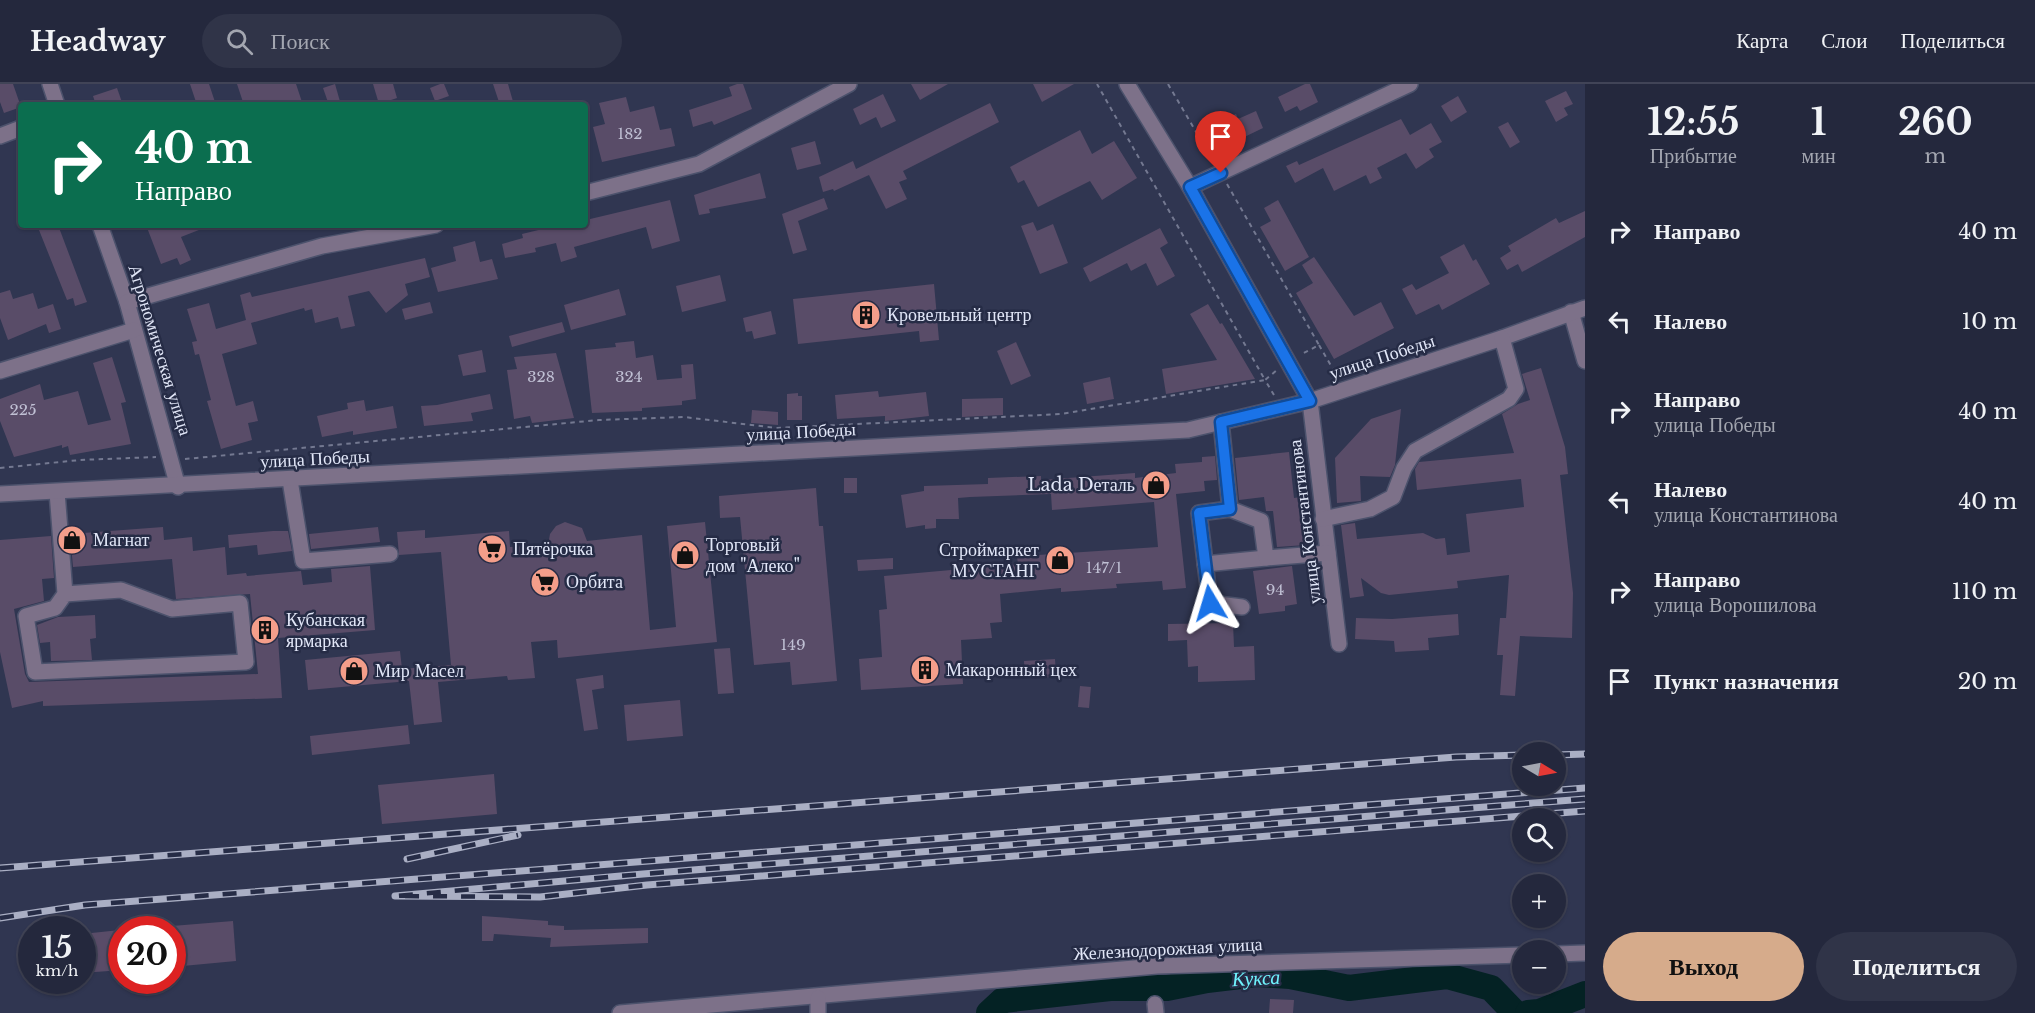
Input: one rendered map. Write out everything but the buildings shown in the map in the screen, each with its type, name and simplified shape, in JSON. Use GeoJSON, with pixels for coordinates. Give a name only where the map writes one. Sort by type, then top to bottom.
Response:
{"type":"FeatureCollection","features":[{"type":"Feature","properties":{"kind":"street"},"geometry":{"type":"LineString","coordinates":[[50,84],[56,102]]}},
{"type":"Feature","properties":{"kind":"street"},"geometry":{"type":"LineString","coordinates":[[588,192],[699,164],[849,84]]}},
{"type":"Feature","properties":{"kind":"street","name":"улица Константинова"},"geometry":{"type":"LineString","coordinates":[[1126,84],[1190,187],[1310,401],[1339,644]]}},
{"type":"Feature","properties":{"kind":"street"},"geometry":{"type":"LineString","coordinates":[[1190,187],[1410,84]]}},
{"type":"Feature","properties":{"kind":"street"},"geometry":{"type":"LineString","coordinates":[[0,136],[18,129]]}},
{"type":"Feature","properties":{"kind":"street","name":"Агрономическая улица"},"geometry":{"type":"LineString","coordinates":[[101,228],[127,302],[172,458],[178,487]]}},
{"type":"Feature","properties":{"kind":"street"},"geometry":{"type":"LineString","coordinates":[[127,302],[322,246],[420,228]]}},
{"type":"Feature","properties":{"kind":"street"},"geometry":{"type":"LineString","coordinates":[[1578,310],[1585,361]]}},
{"type":"Feature","properties":{"kind":"street","name":"улица Победы"},"geometry":{"type":"LineString","coordinates":[[0,494],[178,487],[1188,429],[1310,401],[1502,338],[1578,310]]}},
{"type":"Feature","properties":{"kind":"street"},"geometry":{"type":"LineString","coordinates":[[0,371],[134,330]]}},
{"type":"Feature","properties":{"kind":"street"},"geometry":{"type":"LineString","coordinates":[[1323,519],[1370,509],[1393,497],[1404,468],[1415,451],[1509,399],[1516,389],[1502,338]]}},
{"type":"Feature","properties":{"kind":"street"},"geometry":{"type":"LineString","coordinates":[[1221,422],[1230,509]]}},
{"type":"Feature","properties":{"kind":"street"},"geometry":{"type":"LineString","coordinates":[[290,480],[303,561],[390,554]]}},
{"type":"Feature","properties":{"kind":"street"},"geometry":{"type":"LineString","coordinates":[[57,492],[65,594],[55,608],[26,616],[35,672],[246,662],[240,603],[172,609],[121,590],[65,594]]}},
{"type":"Feature","properties":{"kind":"street"},"geometry":{"type":"LineString","coordinates":[[1242,607],[1210,603],[1199,513],[1230,509],[1261,521],[1266,558]]}},
{"type":"Feature","properties":{"kind":"street"},"geometry":{"type":"LineString","coordinates":[[1206,564],[1328,553]]}},
{"type":"Feature","properties":{"kind":"street"},"geometry":{"type":"LineString","coordinates":[[1566,954],[1585,953]]}},
{"type":"Feature","properties":{"kind":"street","name":"Железнодорожная улица"},"geometry":{"type":"LineString","coordinates":[[620,1013],[818,1005],[1156,973],[1512,955]]}},
{"type":"Feature","properties":{"kind":"path"},"geometry":{"type":"LineString","coordinates":[[1097,84],[1276,397]]}},
{"type":"Feature","properties":{"kind":"path"},"geometry":{"type":"LineString","coordinates":[[1168,84],[1338,378]]}},
{"type":"Feature","properties":{"kind":"path"},"geometry":{"type":"LineString","coordinates":[[1302,354],[1319,345]]}},
{"type":"Feature","properties":{"kind":"path"},"geometry":{"type":"LineString","coordinates":[[0,468],[80,460],[172,458],[194,460],[367,440],[599,420],[684,417],[777,428],[1061,414],[1265,380],[1280,367]]}},
{"type":"Feature","properties":{"kind":"waterway","name":"Кукса"},"geometry":{"type":"LineString","coordinates":[[989,1013],[1003,1000],[1110,988],[1167,988],[1257,974],[1290,976],[1349,988],[1447,976],[1491,988],[1515,1013]]}},
{"type":"Feature","properties":{"kind":"waterway","name":"Кукса"},"geometry":{"type":"LineString","coordinates":[[1528,1013],[1539,1012],[1585,994]]}},
{"type":"Feature","properties":{"kind":"railway"},"geometry":{"type":"LineString","coordinates":[[1566,755],[1585,754]]}},
{"type":"Feature","properties":{"kind":"railway"},"geometry":{"type":"LineString","coordinates":[[0,868],[1456,757],[1512,755]]}},
{"type":"Feature","properties":{"kind":"railway"},"geometry":{"type":"LineString","coordinates":[[0,918],[85,905],[1585,788]]}},
{"type":"Feature","properties":{"kind":"railway"},"geometry":{"type":"LineString","coordinates":[[1585,799],[395,896],[540,897],[647,885],[1585,811]]}},
{"type":"Feature","properties":{"kind":"railway"},"geometry":{"type":"LineString","coordinates":[[407,859],[518,835]]}},
{"type":"Feature","properties":{"kind":"place","name":"Кровельный центр"},"geometry":{"type":"Point","coordinates":[866,315]}},
{"type":"Feature","properties":{"kind":"place","name":"Lada Dеталь"},"geometry":{"type":"Point","coordinates":[1156,485]}},
{"type":"Feature","properties":{"kind":"place","name":"Магнат"},"geometry":{"type":"Point","coordinates":[72,540]}},
{"type":"Feature","properties":{"kind":"place","name":"Пятёрочка"},"geometry":{"type":"Point","coordinates":[492,549]}},
{"type":"Feature","properties":{"kind":"place","name":"Торговый дом \"Алеко\""},"geometry":{"type":"Point","coordinates":[685,555]}},
{"type":"Feature","properties":{"kind":"place","name":"Строймаркет МУСТАНГ"},"geometry":{"type":"Point","coordinates":[1060,560]}},
{"type":"Feature","properties":{"kind":"place","name":"Орбита"},"geometry":{"type":"Point","coordinates":[545,582]}},
{"type":"Feature","properties":{"kind":"place","name":"Кубанская ярмарка"},"geometry":{"type":"Point","coordinates":[265,630]}},
{"type":"Feature","properties":{"kind":"place","name":"Макаронный цех"},"geometry":{"type":"Point","coordinates":[925,670]}},
{"type":"Feature","properties":{"kind":"place","name":"Мир Масел"},"geometry":{"type":"Point","coordinates":[354,671]}},
{"type":"Feature","properties":{"kind":"route"},"geometry":{"type":"LineString","coordinates":[[1210,603],[1199,513],[1230,509],[1221,422],[1310,401],[1190,187],[1221,173]]}}]}
